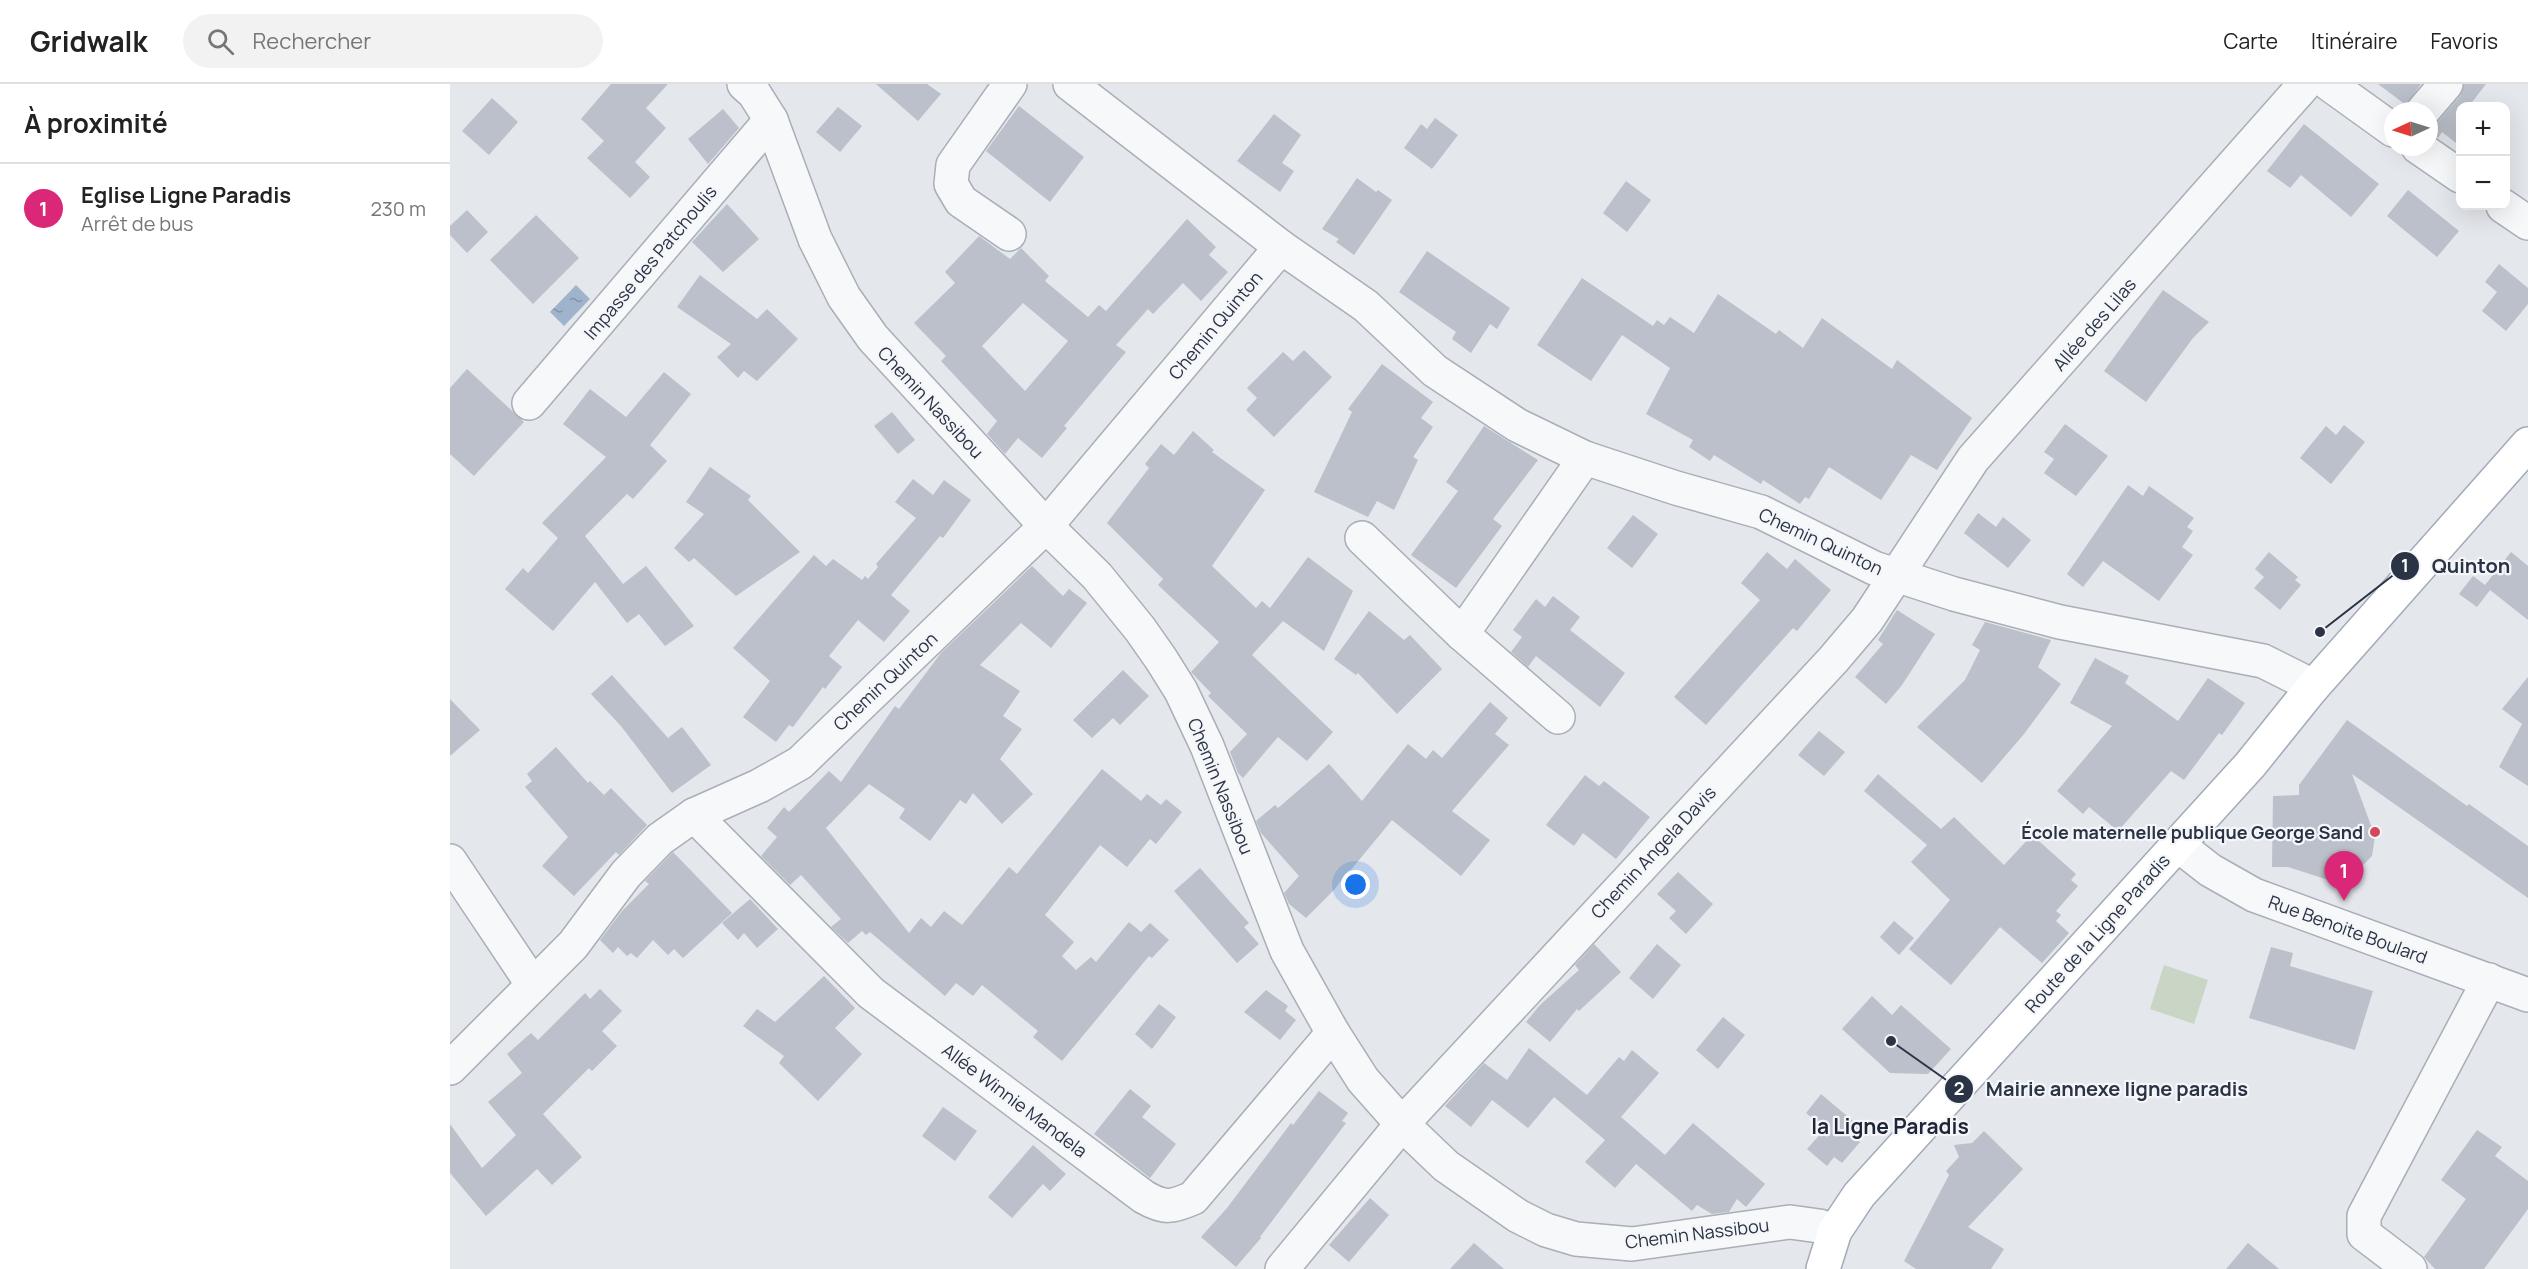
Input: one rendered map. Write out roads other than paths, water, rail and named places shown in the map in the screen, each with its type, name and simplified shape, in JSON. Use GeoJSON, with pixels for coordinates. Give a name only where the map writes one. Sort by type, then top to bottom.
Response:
{"type":"FeatureCollection","features":[{"type":"Feature","properties":{"kind":"main road","name":"Route de la Ligne Paradis"},"geometry":{"type":"LineString","coordinates":[[1823,1269],[1835,1231],[1859,1195],[2250,765],[2312,688],[2528,444]]}},
{"type":"Feature","properties":{"kind":"street","name":"Chemin Nassibou"},"geometry":{"type":"LineString","coordinates":[[744,84],[754,93],[771,120],[815,239],[844,297],[873,338],[1046,526],[1097,576],[1140,629],[1181,691],[1207,746],[1287,951],[1333,1033],[1363,1080],[1402,1124],[1446,1167],[1518,1216],[1546,1230],[1624,1257],[1790,1222],[1835,1231]]}},
{"type":"Feature","properties":{"kind":"street"},"geometry":{"type":"LineString","coordinates":[[1010,84],[952,165],[951,184],[961,201],[1010,234]]}},
{"type":"Feature","properties":{"kind":"street","name":"Chemin Quinton"},"geometry":{"type":"LineString","coordinates":[[1070,84],[1281,247],[1366,306],[1435,371],[1517,425],[1585,458],[1676,488],[1761,512],[1874,568],[1954,594],[2060,622],[2263,661],[2312,688]]}},
{"type":"Feature","properties":{"kind":"street","name":"Allée des Lilas"},"geometry":{"type":"LineString","coordinates":[[1897,575],[1973,459],[2305,84]]}},
{"type":"Feature","properties":{"kind":"street"},"geometry":{"type":"LineString","coordinates":[[2329,84],[2384,124]]}},
{"type":"Feature","properties":{"kind":"street"},"geometry":{"type":"LineString","coordinates":[[2431,102],[2446,84]]}},
{"type":"Feature","properties":{"kind":"street","name":"Impasse des Patchoulis"},"geometry":{"type":"LineString","coordinates":[[529,403],[771,120]]}},
{"type":"Feature","properties":{"kind":"street"},"geometry":{"type":"LineString","coordinates":[[2431,156],[2456,173]]}},
{"type":"Feature","properties":{"kind":"street"},"geometry":{"type":"LineString","coordinates":[[2509,210],[2528,223]]}},
{"type":"Feature","properties":{"kind":"street","name":"Chemin Quinton"},"geometry":{"type":"LineString","coordinates":[[450,1068],[573,945],[626,873],[660,839],[694,815],[759,786],[800,763],[1046,526],[1281,247]]}},
{"type":"Feature","properties":{"kind":"street"},"geometry":{"type":"LineString","coordinates":[[1462,634],[1585,458]]}},
{"type":"Feature","properties":{"kind":"street"},"geometry":{"type":"LineString","coordinates":[[1362,538],[1462,634],[1558,717]]}},
{"type":"Feature","properties":{"kind":"street","name":"Chemin Angela Davis"},"geometry":{"type":"LineString","coordinates":[[1282,1269],[1402,1124],[1833,660],[1867,620],[1897,575]]}},
{"type":"Feature","properties":{"kind":"street","name":"Allée Winnie Mandela"},"geometry":{"type":"LineString","coordinates":[[694,815],[871,993],[1144,1197],[1158,1205],[1174,1206],[1193,1198],[1333,1033]]}},
{"type":"Feature","properties":{"kind":"street","name":"Rue Benoite Boulard"},"geometry":{"type":"LineString","coordinates":[[2178,844],[2210,870],[2254,895],[2528,995]]}},
{"type":"Feature","properties":{"kind":"street"},"geometry":{"type":"LineString","coordinates":[[450,861],[533,985]]}},
{"type":"Feature","properties":{"kind":"street"},"geometry":{"type":"LineString","coordinates":[[2410,1269],[2364,1234],[2364,1216],[2488,980]]}},
{"type":"Feature","properties":{"kind":"water"},"geometry":{"type":"Polygon","coordinates":[[[576,285],[590,299],[564,326],[550,312],[576,285]]]}},
{"type":"Feature","properties":{"kind":"place","name":"Quinton"},"geometry":{"type":"Point","coordinates":[2320,632]}},
{"type":"Feature","properties":{"kind":"place","name":"École maternelle publique George Sand"},"geometry":{"type":"Point","coordinates":[2375,832]}},
{"type":"Feature","properties":{"kind":"place","name":"Eglise Ligne Paradis"},"geometry":{"type":"Point","coordinates":[2344,901]}},
{"type":"Feature","properties":{"kind":"place","name":"Mairie annexe ligne paradis"},"geometry":{"type":"Point","coordinates":[1891,1041]}},
{"type":"Feature","properties":{"kind":"district","name":"la Ligne Paradis"},"geometry":{"type":"Point","coordinates":[1890,1126]}}]}
